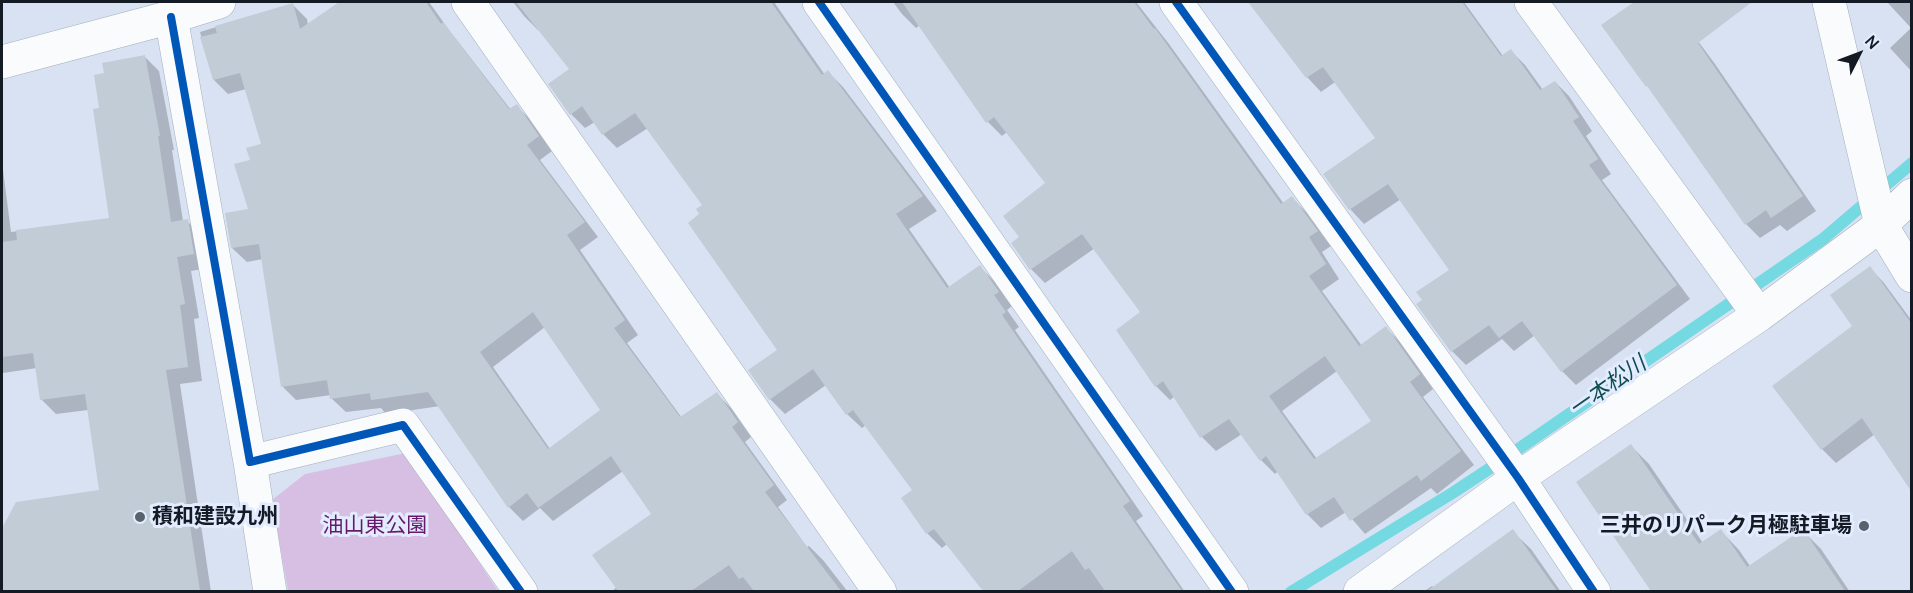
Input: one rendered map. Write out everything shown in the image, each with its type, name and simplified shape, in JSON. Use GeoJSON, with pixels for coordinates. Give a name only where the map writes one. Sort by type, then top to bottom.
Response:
{"type":"FeatureCollection","features":[{"type":"Feature","properties":{"kind":"street"},"geometry":{"type":"LineString","coordinates":[[2,62],[219,2]]}},
{"type":"Feature","properties":{"kind":"street"},"geometry":{"type":"LineString","coordinates":[[468,2],[880,591]]}},
{"type":"Feature","properties":{"kind":"street"},"geometry":{"type":"LineString","coordinates":[[819,2],[1232,591]]}},
{"type":"Feature","properties":{"kind":"street"},"geometry":{"type":"LineString","coordinates":[[1176,2],[1506,462],[1594,591]]}},
{"type":"Feature","properties":{"kind":"street"},"geometry":{"type":"LineString","coordinates":[[1531,2],[1753,308]]}},
{"type":"Feature","properties":{"kind":"street"},"geometry":{"type":"LineString","coordinates":[[1829,2],[1879,216],[1911,276]]}},
{"type":"Feature","properties":{"kind":"street"},"geometry":{"type":"LineString","coordinates":[[171,17],[250,462],[270,591]]}},
{"type":"Feature","properties":{"kind":"street"},"geometry":{"type":"LineString","coordinates":[[1360,591],[1506,462],[1753,308],[1911,195]]}},
{"type":"Feature","properties":{"kind":"street"},"geometry":{"type":"LineString","coordinates":[[250,462],[403,425],[521,591]]}},
{"type":"Feature","properties":{"kind":"green space","name":"油山東公園"},"geometry":{"type":"Polygon","coordinates":[[[406,453],[498,591],[288,591],[272,500],[305,474],[406,453]]]}},
{"type":"Feature","properties":{"kind":"building"},"geometry":{"type":"Polygon","coordinates":[[[339,2],[426,2],[509,109],[517,104],[539,136],[527,145],[585,222],[567,235],[625,320],[614,328],[680,417],[717,392],[738,422],[732,427],[774,485],[765,492],[841,591],[754,591],[743,577],[739,579],[729,565],[691,591],[618,591],[592,555],[651,514],[611,456],[538,508],[527,493],[508,508],[428,392],[371,400],[370,393],[330,399],[327,380],[281,387],[259,244],[231,248],[225,213],[248,209],[234,164],[250,160],[246,148],[261,144],[240,73],[213,80],[200,37],[217,33],[215,26],[293,3],[300,29],[339,2]],[[533,312],[480,352],[548,449],[600,410],[533,312]]]}},
{"type":"Feature","properties":{"kind":"building"},"geometry":{"type":"Polygon","coordinates":[[[516,2],[771,2],[822,75],[828,70],[923,196],[896,214],[947,288],[980,265],[999,292],[994,295],[1006,312],[1002,315],[1130,501],[1123,506],[1182,591],[1105,591],[1089,568],[1085,570],[1072,551],[1018,591],[983,591],[934,529],[926,534],[901,498],[912,490],[853,410],[846,415],[813,369],[769,400],[748,370],[777,350],[688,223],[699,214],[696,209],[702,205],[635,113],[602,135],[582,106],[570,115],[548,84],[569,69],[516,2]]]}},
{"type":"Feature","properties":{"kind":"building"},"geometry":{"type":"Polygon","coordinates":[[[902,2],[1134,2],[1281,204],[1292,196],[1318,231],[1309,237],[1326,264],[1309,276],[1359,346],[1386,326],[1420,374],[1410,382],[1461,451],[1421,481],[1417,475],[1350,521],[1334,497],[1306,515],[1266,456],[1260,461],[1229,419],[1200,438],[1163,381],[1155,387],[1116,330],[1140,312],[1082,234],[1030,270],[1011,243],[1019,237],[1003,216],[1045,183],[994,117],[986,123],[902,2]],[[1325,356],[1269,396],[1314,459],[1371,421],[1325,356]]]}},
{"type":"Feature","properties":{"kind":"building"},"geometry":{"type":"Polygon","coordinates":[[[1248,2],[1462,2],[1501,56],[1511,49],[1540,90],[1555,81],[1579,117],[1573,121],[1598,159],[1589,165],[1677,285],[1561,372],[1522,321],[1499,338],[1489,325],[1451,352],[1416,304],[1422,300],[1416,292],[1449,270],[1388,184],[1349,210],[1323,174],[1375,138],[1323,67],[1306,78],[1248,2]]]}},
{"type":"Feature","properties":{"kind":"building"},"geometry":{"type":"Polygon","coordinates":[[[1634,2],[1752,2],[1698,43],[1803,196],[1771,218],[1766,210],[1745,225],[1601,25],[1634,2]]]}},
{"type":"Feature","properties":{"kind":"building"},"geometry":{"type":"Polygon","coordinates":[[[145,55],[160,136],[158,136],[171,222],[188,219],[194,254],[177,257],[185,304],[180,305],[188,367],[166,370],[200,591],[2,591],[2,528],[16,502],[99,490],[85,394],[40,400],[33,353],[2,357],[2,242],[17,240],[16,230],[109,218],[93,109],[99,108],[94,75],[104,73],[102,63],[145,55]]]}},
{"type":"Feature","properties":{"kind":"building"},"geometry":{"type":"Polygon","coordinates":[[[1870,266],[1911,323],[1911,491],[1862,418],[1821,450],[1772,386],[1852,326],[1830,295],[1870,266]]]}},
{"type":"Feature","properties":{"kind":"building"},"geometry":{"type":"Polygon","coordinates":[[[1631,444],[1699,544],[1721,529],[1747,567],[1803,529],[1845,591],[1651,591],[1576,482],[1631,444]]]}},
{"type":"Feature","properties":{"kind":"building"},"geometry":{"type":"Polygon","coordinates":[[[1513,529],[1557,591],[1427,591],[1513,529]]]}},
{"type":"Feature","properties":{"kind":"waterway","name":"一本松川"},"geometry":{"type":"LineString","coordinates":[[1291,592],[1501,461],[1823,239],[1912,163]]}},
{"type":"Feature","properties":{"kind":"cycle path"},"geometry":{"type":"LineString","coordinates":[[819,2],[1232,592]]}},
{"type":"Feature","properties":{"kind":"cycle path"},"geometry":{"type":"LineString","coordinates":[[1176,2],[1518,478],[1594,592]]}},
{"type":"Feature","properties":{"kind":"cycle path"},"geometry":{"type":"LineString","coordinates":[[171,17],[250,462],[403,425],[521,592]]}},
{"type":"Feature","properties":{"kind":"place","name":"積和建設九州"},"geometry":{"type":"Point","coordinates":[140,517]}},
{"type":"Feature","properties":{"kind":"place","name":"三井のリパーク月極駐車場"},"geometry":{"type":"Point","coordinates":[1864,526]}}]}
